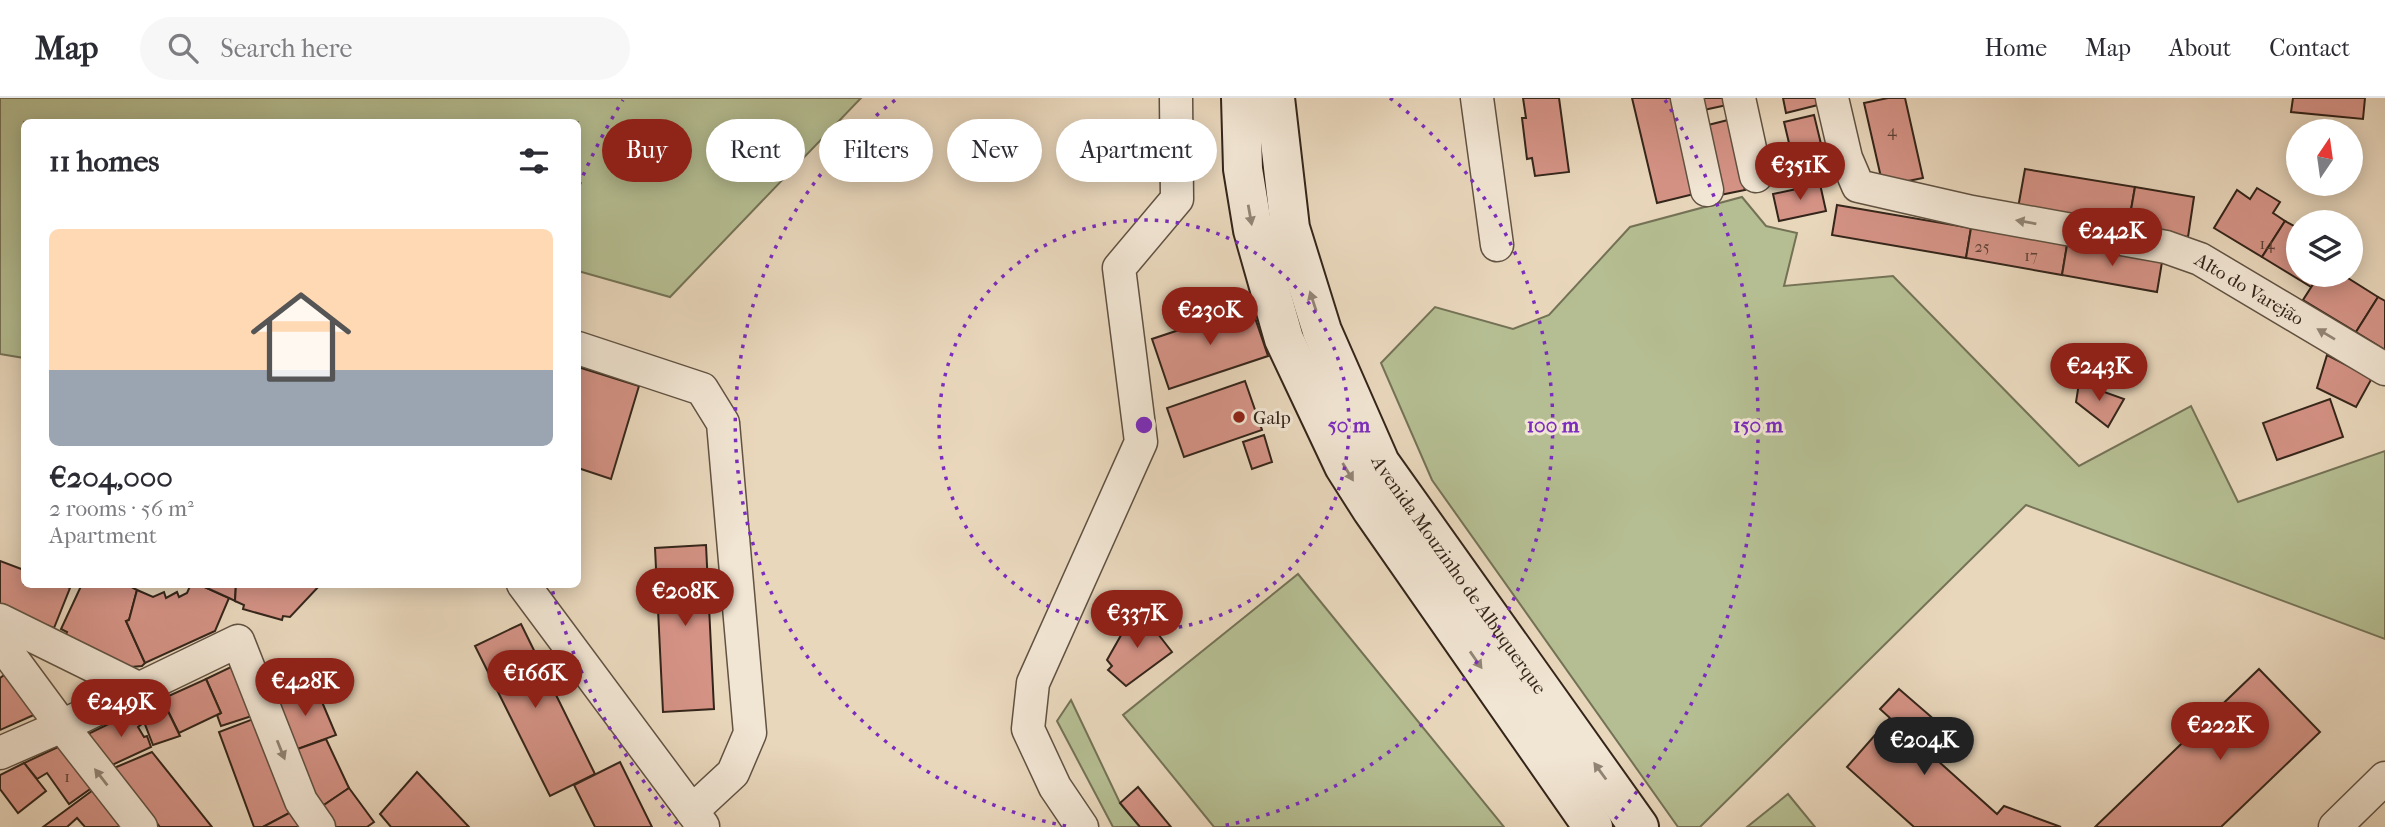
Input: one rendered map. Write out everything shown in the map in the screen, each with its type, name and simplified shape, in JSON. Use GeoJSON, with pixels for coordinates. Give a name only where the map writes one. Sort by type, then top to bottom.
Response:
{"type":"FeatureCollection","features":[{"type":"Feature","properties":{"kind":"main road","name":"Avenida Mouzinho de Albuquerque"},"geometry":{"type":"LineString","coordinates":[[1241,98],[1243,169],[1253,230],[1284,339],[1339,455],[1372,510],[1593,827]]}},
{"type":"Feature","properties":{"kind":"main road","name":"Avenida Mouzinho de Albuquerque"},"geometry":{"type":"LineString","coordinates":[[1275,98],[1290,228],[1322,331],[1380,463],[1639,827]]}},
{"type":"Feature","properties":{"kind":"street"},"geometry":{"type":"LineString","coordinates":[[1083,827],[1055,787],[1028,729],[1032,683],[1141,442],[1119,268],[1177,199],[1176,98]]}},
{"type":"Feature","properties":{"kind":"street"},"geometry":{"type":"LineString","coordinates":[[1477,98],[1497,245]]}},
{"type":"Feature","properties":{"kind":"street"},"geometry":{"type":"LineString","coordinates":[[1687,98],[1707,190]]}},
{"type":"Feature","properties":{"kind":"street"},"geometry":{"type":"LineString","coordinates":[[1739,98],[1756,176]]}},
{"type":"Feature","properties":{"kind":"street","name":"Alto do Varejão"},"geometry":{"type":"LineString","coordinates":[[1832,98],[1846,158],[1858,186],[1972,212],[2166,247],[2200,259],[2385,369]]}},
{"type":"Feature","properties":{"kind":"street"},"geometry":{"type":"LineString","coordinates":[[526,588],[698,819],[733,772],[750,733],[723,423],[702,389],[581,349]]}},
{"type":"Feature","properties":{"kind":"street"},"geometry":{"type":"LineString","coordinates":[[0,620],[140,689]]}},
{"type":"Feature","properties":{"kind":"street"},"geometry":{"type":"LineString","coordinates":[[0,753],[238,641],[301,801],[320,827]]}},
{"type":"Feature","properties":{"kind":"street"},"geometry":{"type":"LineString","coordinates":[[0,642],[141,827]]}},
{"type":"Feature","properties":{"kind":"street"},"geometry":{"type":"LineString","coordinates":[[2335,827],[2385,778]]}},
{"type":"Feature","properties":{"kind":"green space"},"geometry":{"type":"Polygon","coordinates":[[[0,98],[861,98],[841,119],[819,119],[819,142],[805,156],[805,119],[706,119],[706,182],[780,182],[670,297],[581,272],[581,119],[21,119],[21,358],[0,354],[0,98]]]}},
{"type":"Feature","properties":{"kind":"green space"},"geometry":{"type":"Polygon","coordinates":[[[1742,197],[1766,226],[1797,233],[1784,286],[1893,276],[2079,466],[2191,406],[2238,502],[2385,451],[2385,639],[2026,505],[1700,827],[1678,827],[1432,480],[1381,363],[1435,307],[1513,329],[1549,315],[1630,227],[1742,197]]]}},
{"type":"Feature","properties":{"kind":"green space"},"geometry":{"type":"Polygon","coordinates":[[[1298,574],[1504,827],[1214,827],[1123,715],[1298,574]]]}},
{"type":"Feature","properties":{"kind":"green space"},"geometry":{"type":"Polygon","coordinates":[[[1071,700],[1120,803],[1140,827],[1113,827],[1057,721],[1071,700]]]}},
{"type":"Feature","properties":{"kind":"green space"},"geometry":{"type":"Polygon","coordinates":[[[1788,794],[1815,827],[1747,827],[1788,794]]]}},
{"type":"Feature","properties":{"kind":"building"},"geometry":{"type":"Polygon","coordinates":[[[1523,98],[1559,98],[1569,172],[1535,176],[1532,158],[1527,159],[1522,118],[1526,118],[1523,98]]]}},
{"type":"Feature","properties":{"kind":"building"},"geometry":{"type":"Polygon","coordinates":[[[1632,98],[1672,98],[1694,194],[1657,203],[1632,98]]]}},
{"type":"Feature","properties":{"kind":"building"},"geometry":{"type":"Polygon","coordinates":[[[1696,98],[1725,98],[1727,105],[1699,111],[1696,98]]]}},
{"type":"Feature","properties":{"kind":"building"},"geometry":{"type":"Polygon","coordinates":[[[1783,98],[1816,98],[1818,105],[1786,113],[1783,98]]]}},
{"type":"Feature","properties":{"kind":"building"},"geometry":{"type":"Polygon","coordinates":[[[1905,98],[1923,178],[1883,186],[1864,103],[1905,98]]]}},
{"type":"Feature","properties":{"kind":"building"},"geometry":{"type":"Polygon","coordinates":[[[2293,98],[2365,98],[2363,119],[2291,112],[2293,98]]]}},
{"type":"Feature","properties":{"kind":"building"},"geometry":{"type":"Polygon","coordinates":[[[1814,115],[1828,173],[1798,181],[1784,122],[1814,115]]]}},
{"type":"Feature","properties":{"kind":"building"},"geometry":{"type":"Polygon","coordinates":[[[1728,120],[1745,190],[1720,195],[1704,126],[1728,120]]]}},
{"type":"Feature","properties":{"kind":"building"},"geometry":{"type":"Polygon","coordinates":[[[2025,169],[2135,187],[2128,227],[2018,208],[2025,169]]]}},
{"type":"Feature","properties":{"kind":"building"},"geometry":{"type":"Polygon","coordinates":[[[1820,184],[1826,211],[1779,221],[1773,194],[1820,184]]]}},
{"type":"Feature","properties":{"kind":"building"},"geometry":{"type":"Polygon","coordinates":[[[2135,187],[2194,197],[2188,237],[2128,227],[2135,187]]]}},
{"type":"Feature","properties":{"kind":"building"},"geometry":{"type":"Polygon","coordinates":[[[2257,188],[2280,202],[2273,213],[2285,221],[2262,257],[2214,228],[2237,190],[2250,199],[2257,188]]]}},
{"type":"Feature","properties":{"kind":"building"},"geometry":{"type":"Polygon","coordinates":[[[1837,205],[1971,228],[1966,258],[1832,235],[1837,205]]]}},
{"type":"Feature","properties":{"kind":"building"},"geometry":{"type":"Polygon","coordinates":[[[2285,221],[2286,222],[2286,272],[2262,257],[2285,221]]]}},
{"type":"Feature","properties":{"kind":"building"},"geometry":{"type":"Polygon","coordinates":[[[1971,228],[2067,245],[2062,275],[1966,258],[1971,228]]]}},
{"type":"Feature","properties":{"kind":"building"},"geometry":{"type":"Polygon","coordinates":[[[2067,245],[2162,262],[2157,292],[2062,275],[2067,245]]]}},
{"type":"Feature","properties":{"kind":"building"},"geometry":{"type":"Polygon","coordinates":[[[2311,287],[2362,287],[2378,297],[2356,332],[2303,300],[2311,287]]]}},
{"type":"Feature","properties":{"kind":"building"},"geometry":{"type":"Polygon","coordinates":[[[2378,297],[2385,301],[2385,350],[2356,332],[2378,297]]]}},
{"type":"Feature","properties":{"kind":"building"},"geometry":{"type":"Polygon","coordinates":[[[1251,306],[1268,356],[1169,389],[1152,339],[1251,306]]]}},
{"type":"Feature","properties":{"kind":"building"},"geometry":{"type":"Polygon","coordinates":[[[2087,346],[2113,356],[2101,390],[2079,383],[2087,346]]]}},
{"type":"Feature","properties":{"kind":"building"},"geometry":{"type":"Polygon","coordinates":[[[2327,355],[2372,378],[2356,407],[2317,388],[2327,355]]]}},
{"type":"Feature","properties":{"kind":"building"},"geometry":{"type":"Polygon","coordinates":[[[581,368],[639,386],[611,479],[581,469],[581,368]]]}},
{"type":"Feature","properties":{"kind":"building"},"geometry":{"type":"Polygon","coordinates":[[[1245,381],[1262,430],[1184,457],[1167,408],[1245,381]]]}},
{"type":"Feature","properties":{"kind":"building"},"geometry":{"type":"Polygon","coordinates":[[[2079,383],[2124,399],[2108,427],[2076,402],[2079,383]]]}},
{"type":"Feature","properties":{"kind":"building"},"geometry":{"type":"Polygon","coordinates":[[[2330,399],[2343,437],[2277,460],[2263,423],[2330,399]]]}},
{"type":"Feature","properties":{"kind":"building"},"geometry":{"type":"Polygon","coordinates":[[[1264,435],[1272,462],[1252,469],[1243,442],[1264,435]]]}},
{"type":"Feature","properties":{"kind":"building"},"geometry":{"type":"Polygon","coordinates":[[[706,545],[714,709],[663,712],[655,548],[706,545]]]}},
{"type":"Feature","properties":{"kind":"building"},"geometry":{"type":"Polygon","coordinates":[[[0,561],[21,569],[21,588],[70,588],[54,628],[0,607],[0,561]]]}},
{"type":"Feature","properties":{"kind":"building"},"geometry":{"type":"Polygon","coordinates":[[[80,588],[133,588],[137,590],[129,620],[126,621],[145,663],[131,667],[65,637],[67,632],[61,629],[80,588]]]}},
{"type":"Feature","properties":{"kind":"building"},"geometry":{"type":"Polygon","coordinates":[[[189,588],[207,588],[229,598],[215,631],[145,663],[126,621],[129,620],[137,590],[153,597],[164,592],[166,598],[177,592],[179,597],[187,593],[189,588]]]}},
{"type":"Feature","properties":{"kind":"building"},"geometry":{"type":"Polygon","coordinates":[[[207,588],[236,588],[235,601],[207,588]]]}},
{"type":"Feature","properties":{"kind":"building"},"geometry":{"type":"Polygon","coordinates":[[[236,588],[317,588],[290,617],[283,616],[282,620],[243,609],[244,605],[235,601],[236,588]]]}},
{"type":"Feature","properties":{"kind":"building"},"geometry":{"type":"Polygon","coordinates":[[[1137,607],[1172,652],[1126,686],[1108,670],[1112,666],[1107,660],[1137,607]]]}},
{"type":"Feature","properties":{"kind":"building"},"geometry":{"type":"Polygon","coordinates":[[[521,624],[595,774],[550,796],[475,646],[521,624]]]}},
{"type":"Feature","properties":{"kind":"building"},"geometry":{"type":"Polygon","coordinates":[[[235,665],[255,715],[221,726],[217,715],[221,713],[206,679],[235,665]]]}},
{"type":"Feature","properties":{"kind":"building"},"geometry":{"type":"Polygon","coordinates":[[[2259,669],[2320,732],[2221,827],[2095,827],[2259,669]]]}},
{"type":"Feature","properties":{"kind":"building"},"geometry":{"type":"Polygon","coordinates":[[[7,673],[36,714],[0,730],[0,678],[7,673]]]}},
{"type":"Feature","properties":{"kind":"building"},"geometry":{"type":"Polygon","coordinates":[[[206,679],[221,713],[179,733],[162,699],[206,679]]]}},
{"type":"Feature","properties":{"kind":"building"},"geometry":{"type":"Polygon","coordinates":[[[314,683],[336,735],[292,751],[275,702],[314,683]]]}},
{"type":"Feature","properties":{"kind":"building"},"geometry":{"type":"Polygon","coordinates":[[[1899,689],[1936,721],[1917,742],[1997,814],[2004,806],[2061,827],[1914,827],[1847,767],[1890,718],[1880,709],[1899,689]]]}},
{"type":"Feature","properties":{"kind":"building"},"geometry":{"type":"Polygon","coordinates":[[[162,699],[180,736],[153,745],[139,709],[162,699]]]}},
{"type":"Feature","properties":{"kind":"building"},"geometry":{"type":"Polygon","coordinates":[[[135,711],[142,724],[138,727],[144,737],[147,736],[151,747],[112,765],[89,735],[135,711]]]}},
{"type":"Feature","properties":{"kind":"building"},"geometry":{"type":"Polygon","coordinates":[[[256,718],[293,811],[263,827],[254,827],[219,732],[256,718]]]}},
{"type":"Feature","properties":{"kind":"building"},"geometry":{"type":"Polygon","coordinates":[[[326,739],[349,788],[318,809],[292,751],[326,739]]]}},
{"type":"Feature","properties":{"kind":"building"},"geometry":{"type":"Polygon","coordinates":[[[60,746],[93,787],[69,804],[47,773],[37,779],[24,763],[60,746]]]}},
{"type":"Feature","properties":{"kind":"building"},"geometry":{"type":"Polygon","coordinates":[[[152,752],[212,827],[160,827],[114,768],[152,752]]]}},
{"type":"Feature","properties":{"kind":"building"},"geometry":{"type":"Polygon","coordinates":[[[620,762],[652,827],[595,827],[574,785],[620,762]]]}},
{"type":"Feature","properties":{"kind":"building"},"geometry":{"type":"Polygon","coordinates":[[[24,763],[46,791],[18,813],[0,789],[0,775],[24,763]]]}},
{"type":"Feature","properties":{"kind":"building"},"geometry":{"type":"Polygon","coordinates":[[[417,772],[469,827],[391,827],[380,814],[417,772]]]}},
{"type":"Feature","properties":{"kind":"building"},"geometry":{"type":"Polygon","coordinates":[[[1138,787],[1171,827],[1140,827],[1120,803],[1138,787]]]}},
{"type":"Feature","properties":{"kind":"building"},"geometry":{"type":"Polygon","coordinates":[[[349,788],[374,822],[367,827],[333,827],[318,809],[349,788]]]}},
{"type":"Feature","properties":{"kind":"building"},"geometry":{"type":"Polygon","coordinates":[[[93,790],[123,827],[85,827],[77,818],[67,827],[43,827],[93,790]]]}},
{"type":"Feature","properties":{"kind":"building"},"geometry":{"type":"Polygon","coordinates":[[[293,811],[304,827],[263,827],[293,811]]]}},
{"type":"Feature","properties":{"kind":"place","name":"Galp"},"geometry":{"type":"Point","coordinates":[1239,417]}}]}
